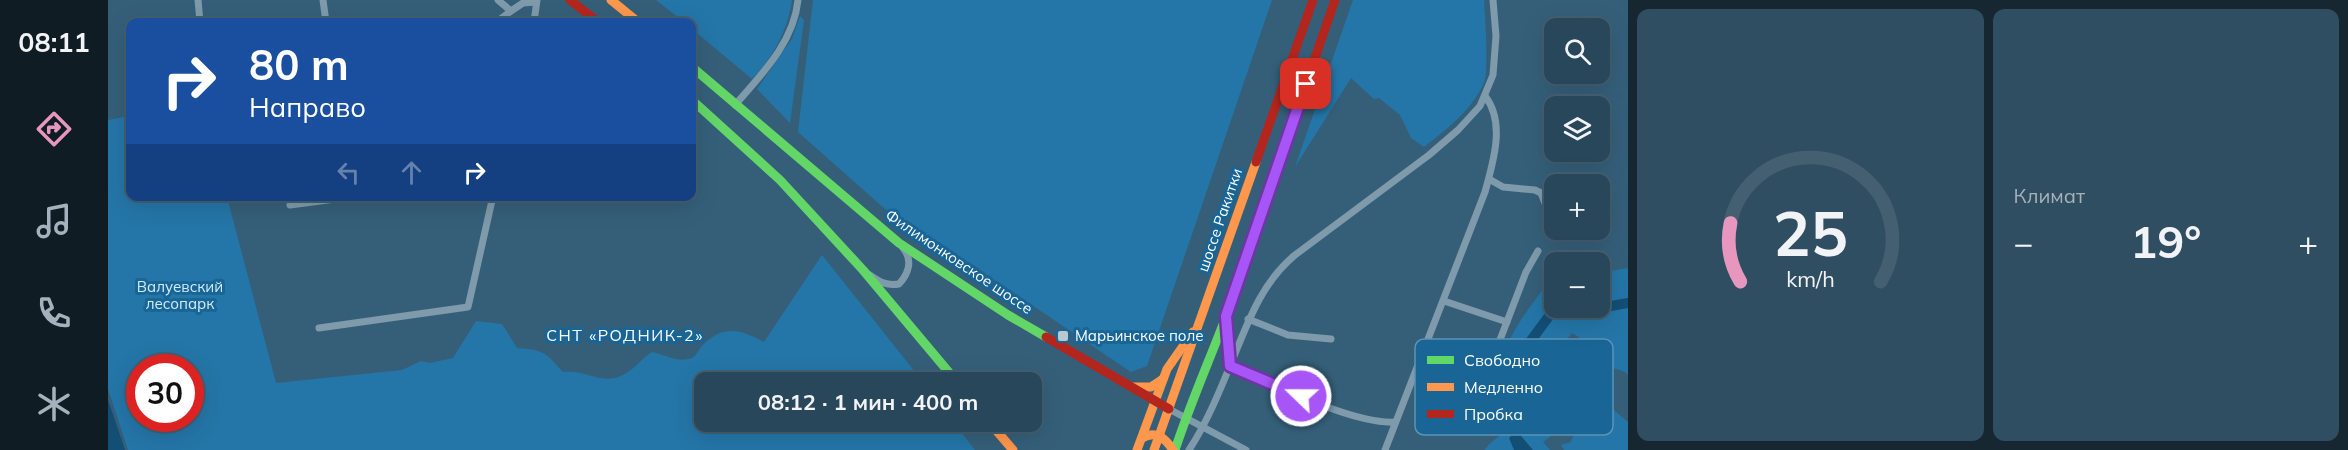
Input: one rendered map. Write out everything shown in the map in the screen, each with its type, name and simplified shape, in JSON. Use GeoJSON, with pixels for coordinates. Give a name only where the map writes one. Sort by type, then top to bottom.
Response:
{"type":"FeatureCollection","features":[{"type":"Feature","properties":{"kind":"main road"},"geometry":{"type":"LineString","coordinates":[[570,0],[593,18]]}},
{"type":"Feature","properties":{"kind":"main road"},"geometry":{"type":"LineString","coordinates":[[610,0],[633,18]]}},
{"type":"Feature","properties":{"kind":"main road","name":"шоссе Ракитки"},"geometry":{"type":"LineString","coordinates":[[1154,450],[1313,0]]}},
{"type":"Feature","properties":{"kind":"main road"},"geometry":{"type":"LineString","coordinates":[[1142,438],[1151,434],[1160,435],[1174,450],[1257,230],[1335,0]]}},
{"type":"Feature","properties":{"kind":"main road","name":"Филимонковское шоссе"},"geometry":{"type":"LineString","coordinates":[[696,71],[899,243],[1008,315],[1168,409]]}},
{"type":"Feature","properties":{"kind":"main road"},"geometry":{"type":"LineString","coordinates":[[696,104],[780,180],[863,270],[949,372]]}},
{"type":"Feature","properties":{"kind":"main road"},"geometry":{"type":"LineString","coordinates":[[1226,316],[1230,366]]}},
{"type":"Feature","properties":{"kind":"main road"},"geometry":{"type":"LineString","coordinates":[[1137,450],[1167,369],[1200,322]]}},
{"type":"Feature","properties":{"kind":"main road"},"geometry":{"type":"LineString","coordinates":[[1130,386],[1151,387],[1163,379]]}},
{"type":"Feature","properties":{"kind":"main road"},"geometry":{"type":"LineString","coordinates":[[998,432],[1013,450]]}},
{"type":"Feature","properties":{"kind":"street"},"geometry":{"type":"LineString","coordinates":[[198,0],[200,18]]}},
{"type":"Feature","properties":{"kind":"street"},"geometry":{"type":"LineString","coordinates":[[323,0],[325,18]]}},
{"type":"Feature","properties":{"kind":"street"},"geometry":{"type":"LineString","coordinates":[[498,0],[511,11]]}},
{"type":"Feature","properties":{"kind":"street"},"geometry":{"type":"LineString","coordinates":[[735,105],[764,72],[787,40],[798,0]]}},
{"type":"Feature","properties":{"kind":"street"},"geometry":{"type":"LineString","coordinates":[[1189,450],[1203,428],[1248,319],[1268,283],[1285,263],[1429,155],[1472,116],[1485,96],[1493,75],[1496,36],[1493,0]]}},
{"type":"Feature","properties":{"kind":"street"},"geometry":{"type":"LineString","coordinates":[[502,18],[524,3],[536,1],[534,18]]}},
{"type":"Feature","properties":{"kind":"street"},"geometry":{"type":"LineString","coordinates":[[1429,339],[1489,179],[1494,159],[1495,114],[1485,96]]}},
{"type":"Feature","properties":{"kind":"street"},"geometry":{"type":"LineString","coordinates":[[1489,179],[1503,187],[1535,190],[1541,193],[1544,201]]}},
{"type":"Feature","properties":{"kind":"street"},"geometry":{"type":"LineString","coordinates":[[290,205],[320,201]]}},
{"type":"Feature","properties":{"kind":"street"},"geometry":{"type":"LineString","coordinates":[[319,328],[468,307],[492,201]]}},
{"type":"Feature","properties":{"kind":"street"},"geometry":{"type":"LineString","coordinates":[[863,270],[883,284],[899,284],[909,269],[910,260],[899,243]]}},
{"type":"Feature","properties":{"kind":"street"},"geometry":{"type":"LineString","coordinates":[[1500,339],[1526,272],[1538,251]]}},
{"type":"Feature","properties":{"kind":"street"},"geometry":{"type":"LineString","coordinates":[[1444,301],[1507,322]]}},
{"type":"Feature","properties":{"kind":"street"},"geometry":{"type":"LineString","coordinates":[[1248,319],[1288,335],[1331,339]]}},
{"type":"Feature","properties":{"kind":"street"},"geometry":{"type":"LineString","coordinates":[[1230,366],[1339,410],[1379,423],[1395,422]]}},
{"type":"Feature","properties":{"kind":"street"},"geometry":{"type":"LineString","coordinates":[[1385,450],[1415,373]]}},
{"type":"Feature","properties":{"kind":"street","name":"Филимонковское шоссе"},"geometry":{"type":"LineString","coordinates":[[1168,409],[1246,450]]}},
{"type":"Feature","properties":{"kind":"green space"},"geometry":{"type":"Polygon","coordinates":[[[656,0],[792,0],[787,22],[778,42],[767,62],[752,79],[696,32],[696,18],[679,18],[656,0]]]}},
{"type":"Feature","properties":{"kind":"green space"},"geometry":{"type":"Polygon","coordinates":[[[813,0],[1272,0],[1147,366],[1131,372],[885,209],[798,132],[813,0]]]}},
{"type":"Feature","properties":{"kind":"green space"},"geometry":{"type":"Polygon","coordinates":[[[1353,0],[1484,0],[1486,56],[1484,83],[1465,111],[1424,147],[1411,138],[1400,115],[1379,98],[1374,99],[1351,78],[1295,167],[1353,0]]]}},
{"type":"Feature","properties":{"kind":"green space"},"geometry":{"type":"Polygon","coordinates":[[[800,16],[804,20],[790,123],[757,89],[792,39],[800,16]]]}},
{"type":"Feature","properties":{"kind":"green space","name":"Валуевский лесопарк"},"geometry":{"type":"Polygon","coordinates":[[[126,117],[126,201],[228,201],[276,383],[402,370],[421,361],[430,363],[453,358],[476,321],[502,324],[517,348],[543,353],[563,372],[615,378],[627,373],[652,352],[684,360],[691,358],[709,340],[724,332],[747,334],[764,342],[822,255],[915,372],[694,372],[694,432],[961,432],[975,450],[128,450],[108,389],[108,120],[126,117]]]}},
{"type":"Feature","properties":{"kind":"green space"},"geometry":{"type":"Polygon","coordinates":[[[1628,268],[1628,375],[1613,368],[1613,339],[1581,339],[1572,333],[1567,339],[1510,339],[1544,288],[1544,318],[1610,318],[1610,271],[1628,268]]]}},
{"type":"Feature","properties":{"kind":"green space"},"geometry":{"type":"Polygon","coordinates":[[[1613,410],[1628,422],[1628,450],[1564,450],[1561,445],[1571,442],[1573,435],[1613,435],[1613,410]]]}},
{"type":"Feature","properties":{"kind":"green space"},"geometry":{"type":"Polygon","coordinates":[[[1500,435],[1552,435],[1543,442],[1550,450],[1485,450],[1500,435]]]}},
{"type":"Feature","properties":{"kind":"shaded area"},"geometry":{"type":"Polygon","coordinates":[[[108,400],[125,450],[108,450],[108,400]]]}},
{"type":"Feature","properties":{"kind":"shaded area"},"geometry":{"type":"Polygon","coordinates":[[[1513,435],[1521,436],[1533,450],[1514,450],[1509,438],[1513,435]]]}},
{"type":"Feature","properties":{"kind":"waterway"},"geometry":{"type":"LineString","coordinates":[[1610,306],[1628,303]]}},
{"type":"Feature","properties":{"kind":"waterway"},"geometry":{"type":"LineString","coordinates":[[1532,339],[1548,318]]}},
{"type":"Feature","properties":{"kind":"waterway"},"geometry":{"type":"LineString","coordinates":[[1516,435],[1520,450]]}},
{"type":"Feature","properties":{"kind":"traffic: fast"},"geometry":{"type":"LineString","coordinates":[[696,70],[899,243],[1008,315],[1046,337]]}},
{"type":"Feature","properties":{"kind":"traffic: fast"},"geometry":{"type":"LineString","coordinates":[[1175,450],[1237,285],[1307,81]]}},
{"type":"Feature","properties":{"kind":"traffic: fast"},"geometry":{"type":"LineString","coordinates":[[696,104],[780,180],[863,270],[949,372]]}},
{"type":"Feature","properties":{"kind":"traffic: slow"},"geometry":{"type":"LineString","coordinates":[[611,0],[633,18]]}},
{"type":"Feature","properties":{"kind":"traffic: slow"},"geometry":{"type":"LineString","coordinates":[[1154,450],[1256,162]]}},
{"type":"Feature","properties":{"kind":"traffic: slow"},"geometry":{"type":"LineString","coordinates":[[1226,318],[1230,366]]}},
{"type":"Feature","properties":{"kind":"traffic: slow"},"geometry":{"type":"LineString","coordinates":[[1137,450],[1167,369],[1193,332]]}},
{"type":"Feature","properties":{"kind":"traffic: slow"},"geometry":{"type":"LineString","coordinates":[[1132,387],[1151,387],[1163,379]]}},
{"type":"Feature","properties":{"kind":"traffic: slow"},"geometry":{"type":"LineString","coordinates":[[998,432],[1013,450]]}},
{"type":"Feature","properties":{"kind":"traffic: slow"},"geometry":{"type":"LineString","coordinates":[[1142,438],[1152,435],[1160,436],[1173,450]]}},
{"type":"Feature","properties":{"kind":"traffic: jam"},"geometry":{"type":"LineString","coordinates":[[570,0],[593,18]]}},
{"type":"Feature","properties":{"kind":"traffic: jam"},"geometry":{"type":"LineString","coordinates":[[1256,162],[1313,0]]}},
{"type":"Feature","properties":{"kind":"traffic: jam"},"geometry":{"type":"LineString","coordinates":[[1307,81],[1335,0]]}},
{"type":"Feature","properties":{"kind":"traffic: jam"},"geometry":{"type":"LineString","coordinates":[[1046,337],[1169,409]]}},
{"type":"Feature","properties":{"kind":"place","name":"Марьинское поле"},"geometry":{"type":"Point","coordinates":[1063,336]}},
{"type":"Feature","properties":{"kind":"district","name":"СНТ «РОДНИК-2»"},"geometry":{"type":"Point","coordinates":[625,335]}},
{"type":"Feature","properties":{"kind":"route"},"geometry":{"type":"LineString","coordinates":[[1301,396],[1230,366],[1226,316],[1306,84]]}}]}
